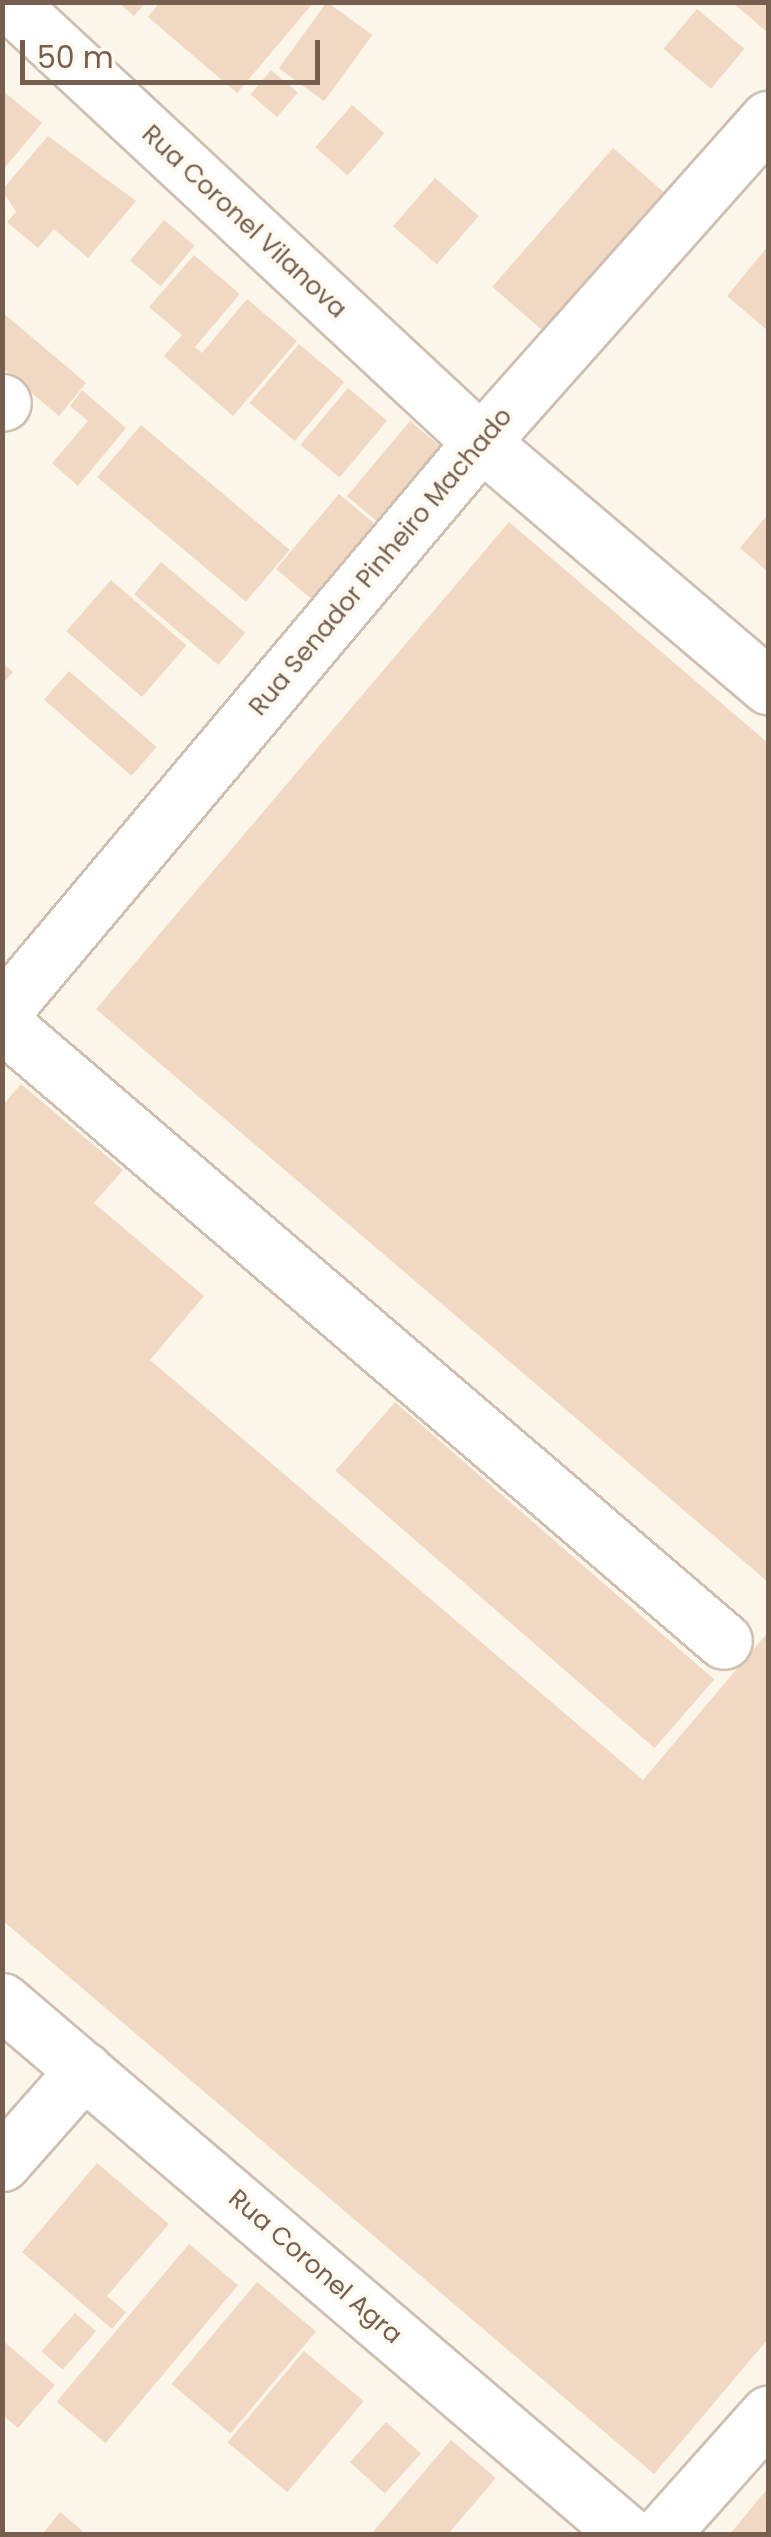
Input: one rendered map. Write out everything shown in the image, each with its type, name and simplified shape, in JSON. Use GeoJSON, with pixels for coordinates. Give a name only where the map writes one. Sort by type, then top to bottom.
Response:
{"type":"FeatureCollection","features":[{"type":"Feature","properties":{"kind":"street","name":"Rua Coronel Vilanova"},"geometry":{"type":"LineString","coordinates":[[8,2],[481,442],[768,686]]}},
{"type":"Feature","properties":{"kind":"street","name":"Rua Senador Pinheiro Machado"},"geometry":{"type":"LineString","coordinates":[[2,1012],[481,442],[768,119]]}},
{"type":"Feature","properties":{"kind":"street"},"geometry":{"type":"LineString","coordinates":[[2,1024],[724,1641]]}},
{"type":"Feature","properties":{"kind":"street","name":"Rua Coronel Agra"},"geometry":{"type":"LineString","coordinates":[[2,2001],[627,2534]]}},
{"type":"Feature","properties":{"kind":"street"},"geometry":{"type":"LineString","coordinates":[[2,2163],[84,2070]]}},
{"type":"Feature","properties":{"kind":"street"},"geometry":{"type":"LineString","coordinates":[[660,2534],[768,2414]]}},
{"type":"Feature","properties":{"kind":"building"},"geometry":{"type":"Polygon","coordinates":[[[118,2],[146,2],[134,16],[118,2]]]}},
{"type":"Feature","properties":{"kind":"building"},"geometry":{"type":"Polygon","coordinates":[[[160,2],[314,2],[237,93],[148,17],[160,2]]]}},
{"type":"Feature","properties":{"kind":"building"},"geometry":{"type":"Polygon","coordinates":[[[327,2],[372,35],[324,101],[279,68],[327,2]]]}},
{"type":"Feature","properties":{"kind":"building"},"geometry":{"type":"Polygon","coordinates":[[[732,2],[768,2],[768,33],[732,2]]]}},
{"type":"Feature","properties":{"kind":"building"},"geometry":{"type":"Polygon","coordinates":[[[697,9],[744,49],[711,89],[664,49],[697,9]]]}},
{"type":"Feature","properties":{"kind":"building"},"geometry":{"type":"Polygon","coordinates":[[[271,70],[298,92],[277,117],[250,95],[271,70]]]}},
{"type":"Feature","properties":{"kind":"building"},"geometry":{"type":"Polygon","coordinates":[[[2,90],[42,123],[2,171],[2,90]]]}},
{"type":"Feature","properties":{"kind":"building"},"geometry":{"type":"Polygon","coordinates":[[[352,105],[384,133],[348,175],[315,147],[352,105]]]}},
{"type":"Feature","properties":{"kind":"building"},"geometry":{"type":"Polygon","coordinates":[[[48,136],[136,201],[88,258],[54,229],[38,248],[7,222],[16,212],[2,190],[48,136]]]}},
{"type":"Feature","properties":{"kind":"building"},"geometry":{"type":"Polygon","coordinates":[[[613,148],[667,195],[547,334],[492,287],[613,148]]]}},
{"type":"Feature","properties":{"kind":"building"},"geometry":{"type":"Polygon","coordinates":[[[435,178],[479,216],[437,264],[393,226],[435,178]]]}},
{"type":"Feature","properties":{"kind":"building"},"geometry":{"type":"Polygon","coordinates":[[[164,220],[195,246],[161,286],[130,261],[164,220]]]}},
{"type":"Feature","properties":{"kind":"building"},"geometry":{"type":"Polygon","coordinates":[[[768,246],[768,331],[727,296],[768,246]]]}},
{"type":"Feature","properties":{"kind":"building"},"geometry":{"type":"Polygon","coordinates":[[[194,255],[240,294],[195,347],[202,353],[247,299],[297,341],[233,416],[164,356],[182,335],[149,307],[194,255]]]}},
{"type":"Feature","properties":{"kind":"building"},"geometry":{"type":"Polygon","coordinates":[[[2,312],[86,383],[59,416],[2,368],[2,312]]]}},
{"type":"Feature","properties":{"kind":"building"},"geometry":{"type":"Polygon","coordinates":[[[299,344],[344,382],[295,441],[250,403],[299,344]]]}},
{"type":"Feature","properties":{"kind":"building"},"geometry":{"type":"Polygon","coordinates":[[[348,388],[387,421],[340,477],[300,445],[348,388]]]}},
{"type":"Feature","properties":{"kind":"building"},"geometry":{"type":"Polygon","coordinates":[[[82,390],[126,428],[78,486],[52,463],[88,421],[70,406],[82,390]]]}},
{"type":"Feature","properties":{"kind":"building"},"geometry":{"type":"Polygon","coordinates":[[[410,421],[456,460],[393,535],[347,496],[410,421]]]}},
{"type":"Feature","properties":{"kind":"building"},"geometry":{"type":"Polygon","coordinates":[[[141,425],[290,550],[246,602],[97,477],[141,425]]]}},
{"type":"Feature","properties":{"kind":"building"},"geometry":{"type":"Polygon","coordinates":[[[339,494],[386,534],[324,609],[276,569],[339,494]]]}},
{"type":"Feature","properties":{"kind":"building"},"geometry":{"type":"Polygon","coordinates":[[[768,514],[768,572],[740,548],[768,514]]]}},
{"type":"Feature","properties":{"kind":"building"},"geometry":{"type":"Polygon","coordinates":[[[509,522],[768,743],[768,1582],[96,1009],[509,522]]]}},
{"type":"Feature","properties":{"kind":"building"},"geometry":{"type":"Polygon","coordinates":[[[161,562],[245,633],[218,665],[134,594],[161,562]]]}},
{"type":"Feature","properties":{"kind":"building"},"geometry":{"type":"Polygon","coordinates":[[[111,580],[186,646],[142,697],[66,631],[111,580]]]}},
{"type":"Feature","properties":{"kind":"building"},"geometry":{"type":"Polygon","coordinates":[[[2,663],[13,672],[2,685],[2,663]]]}},
{"type":"Feature","properties":{"kind":"building"},"geometry":{"type":"Polygon","coordinates":[[[69,671],[157,747],[132,776],[44,700],[69,671]]]}},
{"type":"Feature","properties":{"kind":"building"},"geometry":{"type":"Polygon","coordinates":[[[21,1084],[123,1170],[94,1203],[204,1296],[150,1360],[643,1780],[768,1632],[768,2339],[654,2474],[2,1920],[2,1106],[21,1084]]]}},
{"type":"Feature","properties":{"kind":"building"},"geometry":{"type":"Polygon","coordinates":[[[395,1402],[714,1680],[655,1748],[335,1471],[395,1402]]]}},
{"type":"Feature","properties":{"kind":"building"},"geometry":{"type":"Polygon","coordinates":[[[97,2163],[169,2224],[107,2296],[126,2312],[112,2329],[22,2252],[97,2163]]]}},
{"type":"Feature","properties":{"kind":"building"},"geometry":{"type":"Polygon","coordinates":[[[189,2244],[238,2285],[106,2443],[57,2402],[189,2244]]]}},
{"type":"Feature","properties":{"kind":"building"},"geometry":{"type":"Polygon","coordinates":[[[257,2282],[316,2331],[230,2433],[172,2384],[257,2282]]]}},
{"type":"Feature","properties":{"kind":"building"},"geometry":{"type":"Polygon","coordinates":[[[75,2313],[96,2331],[63,2370],[42,2351],[75,2313]]]}},
{"type":"Feature","properties":{"kind":"building"},"geometry":{"type":"Polygon","coordinates":[[[2,2340],[55,2385],[18,2428],[2,2415],[2,2340]]]}},
{"type":"Feature","properties":{"kind":"building"},"geometry":{"type":"Polygon","coordinates":[[[304,2351],[364,2401],[287,2492],[228,2442],[304,2351]]]}},
{"type":"Feature","properties":{"kind":"building"},"geometry":{"type":"Polygon","coordinates":[[[386,2422],[421,2453],[385,2494],[350,2462],[386,2422]]]}},
{"type":"Feature","properties":{"kind":"building"},"geometry":{"type":"Polygon","coordinates":[[[451,2440],[496,2478],[448,2534],[371,2534],[451,2440]]]}},
{"type":"Feature","properties":{"kind":"building"},"geometry":{"type":"Polygon","coordinates":[[[768,2488],[768,2534],[730,2534],[768,2488]]]}},
{"type":"Feature","properties":{"kind":"building"},"geometry":{"type":"Polygon","coordinates":[[[60,2512],[83,2531],[44,2532],[60,2512]]]}}]}
